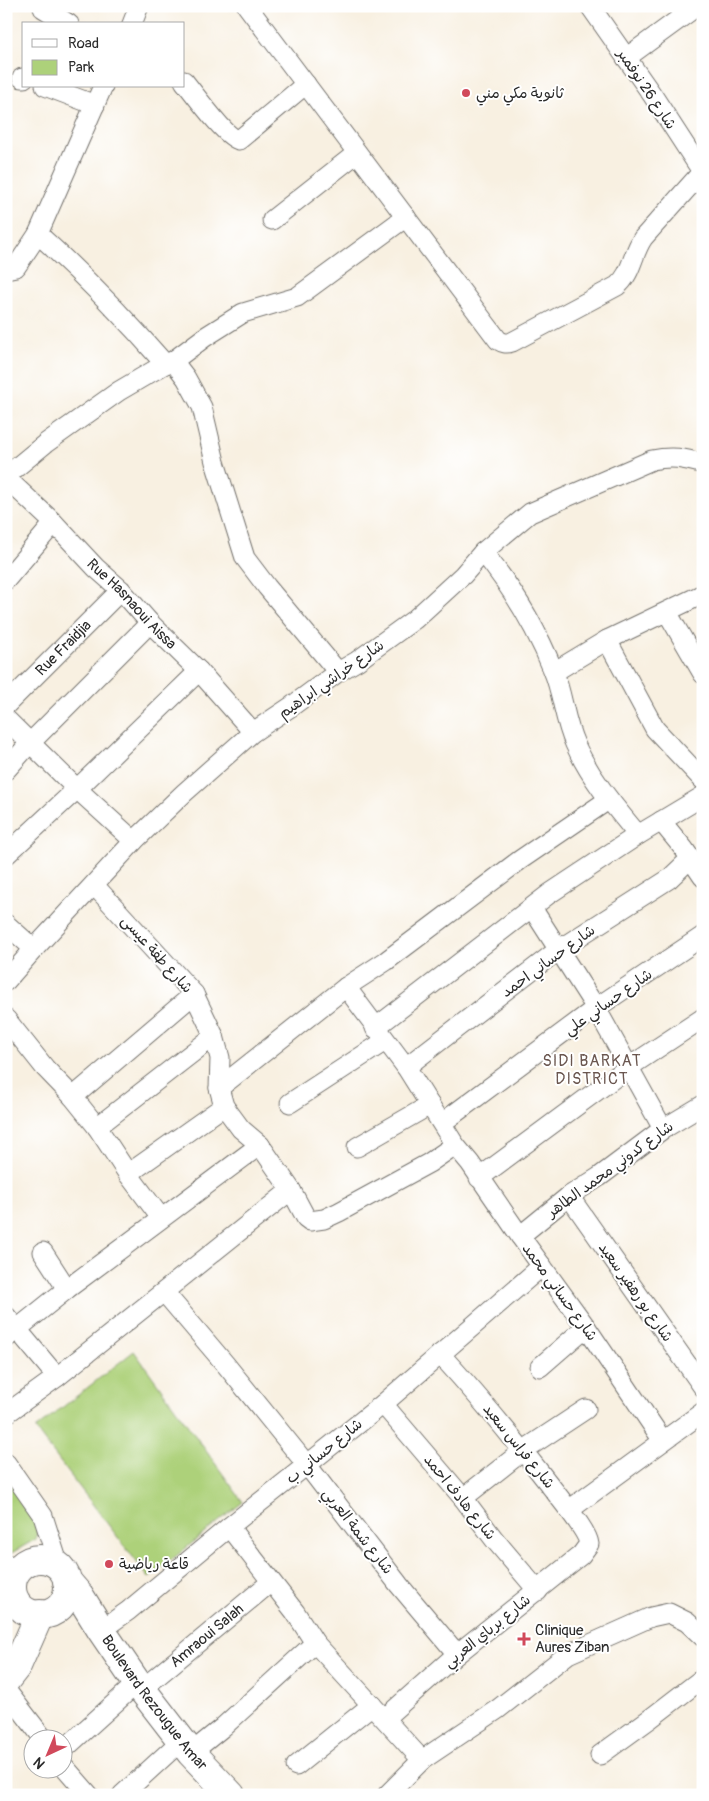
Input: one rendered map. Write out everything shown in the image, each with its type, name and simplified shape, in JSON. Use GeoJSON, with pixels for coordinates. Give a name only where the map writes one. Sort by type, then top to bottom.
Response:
{"type":"FeatureCollection","features":[{"type":"Feature","properties":{"kind":"main road"},"geometry":{"type":"LineString","coordinates":[[34,1559],[51,1561],[86,1604],[100,1630],[90,1621],[79,1615],[66,1612],[47,1613],[26,1610],[11,1582],[34,1559]]}},
{"type":"Feature","properties":{"kind":"main road"},"geometry":{"type":"LineString","coordinates":[[6,1680],[17,1666],[47,1613],[60,1606],[65,1599],[68,1590],[63,1574]]}},
{"type":"Feature","properties":{"kind":"main road","name":"Boulevard Rezougue Amar"},"geometry":{"type":"LineString","coordinates":[[100,1630],[139,1686],[186,1747],[231,1795]]}},
{"type":"Feature","properties":{"kind":"street"},"geometry":{"type":"LineString","coordinates":[[247,6],[498,340],[507,344],[624,281],[629,272],[636,249],[643,238],[702,172]]}},
{"type":"Feature","properties":{"kind":"street","name":"شارع 26 نوفمبر"},"geometry":{"type":"LineString","coordinates":[[590,6],[702,172]]}},
{"type":"Feature","properties":{"kind":"street"},"geometry":{"type":"LineString","coordinates":[[626,58],[697,6]]}},
{"type":"Feature","properties":{"kind":"street"},"geometry":{"type":"LineString","coordinates":[[43,8],[65,22]]}},
{"type":"Feature","properties":{"kind":"street"},"geometry":{"type":"LineString","coordinates":[[185,82],[226,132],[235,140],[239,140],[306,84]]}},
{"type":"Feature","properties":{"kind":"street"},"geometry":{"type":"LineString","coordinates":[[51,88],[95,104]]}},
{"type":"Feature","properties":{"kind":"street"},"geometry":{"type":"LineString","coordinates":[[11,268],[38,234],[102,88]]}},
{"type":"Feature","properties":{"kind":"street"},"geometry":{"type":"LineString","coordinates":[[272,220],[357,153]]}},
{"type":"Feature","properties":{"kind":"street"},"geometry":{"type":"LineString","coordinates":[[6,477],[46,443],[119,391],[169,362],[242,313],[297,297],[406,218]]}},
{"type":"Feature","properties":{"kind":"street"},"geometry":{"type":"LineString","coordinates":[[38,234],[82,274],[135,330],[186,378],[202,407],[216,462],[245,558],[338,672]]}},
{"type":"Feature","properties":{"kind":"street","name":"شارع خراشي ابراهيم"},"geometry":{"type":"LineString","coordinates":[[6,981],[34,948],[134,841],[253,732],[338,672],[357,662],[415,619],[463,575],[483,552],[530,513],[632,467],[652,460],[682,458],[703,464]]}},
{"type":"Feature","properties":{"kind":"street","name":"Rue Hasnaoui Aissa"},"geometry":{"type":"LineString","coordinates":[[6,477],[199,670],[253,732]]}},
{"type":"Feature","properties":{"kind":"street"},"geometry":{"type":"LineString","coordinates":[[6,580],[54,523]]}},
{"type":"Feature","properties":{"kind":"street"},"geometry":{"type":"LineString","coordinates":[[483,552],[515,595],[533,626],[554,672],[566,720],[575,744],[608,800],[638,835]]}},
{"type":"Feature","properties":{"kind":"street","name":"Rue Fraidjia"},"geometry":{"type":"LineString","coordinates":[[6,705],[121,590]]}},
{"type":"Feature","properties":{"kind":"street"},"geometry":{"type":"LineString","coordinates":[[554,672],[607,640],[703,594]]}},
{"type":"Feature","properties":{"kind":"street"},"geometry":{"type":"LineString","coordinates":[[667,612],[703,674]]}},
{"type":"Feature","properties":{"kind":"street"},"geometry":{"type":"LineString","coordinates":[[6,770],[30,743],[150,623]]}},
{"type":"Feature","properties":{"kind":"street"},"geometry":{"type":"LineString","coordinates":[[607,640],[655,730],[703,780]]}},
{"type":"Feature","properties":{"kind":"street"},"geometry":{"type":"LineString","coordinates":[[6,854],[77,789],[199,670]]}},
{"type":"Feature","properties":{"kind":"street"},"geometry":{"type":"LineString","coordinates":[[6,719],[77,789],[134,841]]}},
{"type":"Feature","properties":{"kind":"street"},"geometry":{"type":"LineString","coordinates":[[290,1103],[380,1034],[449,969],[564,883],[703,796]]}},
{"type":"Feature","properties":{"kind":"street"},"geometry":{"type":"LineString","coordinates":[[455,1145],[429,1163],[324,1219],[310,1221],[306,1218],[291,1190],[260,1144],[242,1129],[224,1106],[219,1088],[346,987],[386,961],[520,860],[608,800]]}},
{"type":"Feature","properties":{"kind":"street"},"geometry":{"type":"LineString","coordinates":[[661,822],[691,858],[703,877]]}},
{"type":"Feature","properties":{"kind":"street","name":"شارع حساني احمد"},"geometry":{"type":"LineString","coordinates":[[406,1067],[558,950],[669,879],[691,858]]}},
{"type":"Feature","properties":{"kind":"street","name":"شارع طفة عيسى"},"geometry":{"type":"LineString","coordinates":[[94,885],[194,994],[214,1036],[220,1058],[219,1088]]}},
{"type":"Feature","properties":{"kind":"street"},"geometry":{"type":"LineString","coordinates":[[532,908],[596,1008],[663,1129]]}},
{"type":"Feature","properties":{"kind":"street"},"geometry":{"type":"LineString","coordinates":[[6,924],[34,948]]}},
{"type":"Feature","properties":{"kind":"street","name":"شارع حساني علي"},"geometry":{"type":"LineString","coordinates":[[442,1123],[596,1008],[703,936]]}},
{"type":"Feature","properties":{"kind":"street","name":"شارع حساني محمد"},"geometry":{"type":"LineString","coordinates":[[346,987],[406,1067],[455,1145],[586,1327],[663,1441]]}},
{"type":"Feature","properties":{"kind":"street"},"geometry":{"type":"LineString","coordinates":[[73,1097],[194,994]]}},
{"type":"Feature","properties":{"kind":"street"},"geometry":{"type":"LineString","coordinates":[[479,1178],[629,1067],[703,1018]]}},
{"type":"Feature","properties":{"kind":"street"},"geometry":{"type":"LineString","coordinates":[[6,1019],[45,1068],[73,1097],[97,1127],[128,1174],[161,1218]]}},
{"type":"Feature","properties":{"kind":"street"},"geometry":{"type":"LineString","coordinates":[[97,1127],[214,1036]]}},
{"type":"Feature","properties":{"kind":"street"},"geometry":{"type":"LineString","coordinates":[[357,1147],[430,1105]]}},
{"type":"Feature","properties":{"kind":"street"},"geometry":{"type":"LineString","coordinates":[[128,1174],[224,1106]]}},
{"type":"Feature","properties":{"kind":"street","name":"شارع كدوني محمد الطاهر"},"geometry":{"type":"LineString","coordinates":[[520,1236],[570,1196],[599,1178],[663,1129],[703,1106]]}},
{"type":"Feature","properties":{"kind":"street"},"geometry":{"type":"LineString","coordinates":[[57,1377],[10,1328],[67,1289],[260,1144]]}},
{"type":"Feature","properties":{"kind":"street"},"geometry":{"type":"LineString","coordinates":[[6,1414],[57,1377],[291,1190]]}},
{"type":"Feature","properties":{"kind":"street","name":"شارع بو رهفير سعيد"},"geometry":{"type":"LineString","coordinates":[[570,1196],[703,1387]]}},
{"type":"Feature","properties":{"kind":"street"},"geometry":{"type":"LineString","coordinates":[[43,1252],[67,1289]]}},
{"type":"Feature","properties":{"kind":"street","name":"شارع حساني ب"},"geometry":{"type":"LineString","coordinates":[[100,1630],[128,1611],[382,1404],[542,1266]]}},
{"type":"Feature","properties":{"kind":"street","name":"شارع شمة العربي"},"geometry":{"type":"LineString","coordinates":[[164,1292],[307,1465],[399,1585],[457,1654]]}},
{"type":"Feature","properties":{"kind":"street"},"geometry":{"type":"LineString","coordinates":[[540,1367],[586,1327]]}},
{"type":"Feature","properties":{"kind":"street","name":"شارع فراس سعيد"},"geometry":{"type":"LineString","coordinates":[[440,1354],[524,1450],[569,1510],[589,1544]]}},
{"type":"Feature","properties":{"kind":"street","name":"شارع هادف احمد"},"geometry":{"type":"LineString","coordinates":[[382,1404],[463,1498],[494,1539],[538,1590]]}},
{"type":"Feature","properties":{"kind":"street"},"geometry":{"type":"LineString","coordinates":[[463,1498],[524,1450],[586,1409]]}},
{"type":"Feature","properties":{"kind":"street"},"geometry":{"type":"LineString","coordinates":[[569,1510],[703,1412]]}},
{"type":"Feature","properties":{"kind":"street"},"geometry":{"type":"LineString","coordinates":[[6,1463],[43,1516],[63,1574]]}},
{"type":"Feature","properties":{"kind":"street"},"geometry":{"type":"LineString","coordinates":[[229,1527],[295,1612],[315,1643],[422,1760]]}},
{"type":"Feature","properties":{"kind":"street","name":"شارع برباي العربي"},"geometry":{"type":"LineString","coordinates":[[296,1766],[379,1712],[457,1654],[581,1555],[589,1544]]}},
{"type":"Feature","properties":{"kind":"street","name":"Amraoui Salah"},"geometry":{"type":"LineString","coordinates":[[72,1743],[139,1686],[271,1582]]}},
{"type":"Feature","properties":{"kind":"street"},"geometry":{"type":"LineString","coordinates":[[387,1795],[422,1760],[498,1709],[568,1654],[651,1617],[669,1613],[687,1622],[703,1637]]}},
{"type":"Feature","properties":{"kind":"street"},"geometry":{"type":"LineString","coordinates":[[122,1795],[186,1747],[223,1727],[315,1643]]}},
{"type":"Feature","properties":{"kind":"street"},"geometry":{"type":"LineString","coordinates":[[600,1755],[703,1678]]}},
{"type":"Feature","properties":{"kind":"street"},"geometry":{"type":"LineString","coordinates":[[6,1690],[35,1728]]}},
{"type":"Feature","properties":{"kind":"street"},"geometry":{"type":"LineString","coordinates":[[72,1775],[89,1795]]}},
{"type":"Feature","properties":{"kind":"green space"},"geometry":{"type":"Polygon","coordinates":[[[134,1351],[243,1502],[149,1578],[35,1429],[134,1351]]]}},
{"type":"Feature","properties":{"kind":"green space"},"geometry":{"type":"Polygon","coordinates":[[[6,1477],[39,1524],[36,1539],[8,1555],[6,1554],[6,1477]]]}},
{"type":"Feature","properties":{"kind":"place","name":"ثانوية مكي مني"},"geometry":{"type":"Point","coordinates":[466,93]}},
{"type":"Feature","properties":{"kind":"place","name":"قاعة رياضية"},"geometry":{"type":"Point","coordinates":[109,1564]}},
{"type":"Feature","properties":{"kind":"place","name":"Clinique Aures Ziban"},"geometry":{"type":"Point","coordinates":[524,1639]}},
{"type":"Feature","properties":{"kind":"district","name":"SIDI BARKAT DISTRICT"},"geometry":{"type":"Point","coordinates":[592,1069]}}]}
